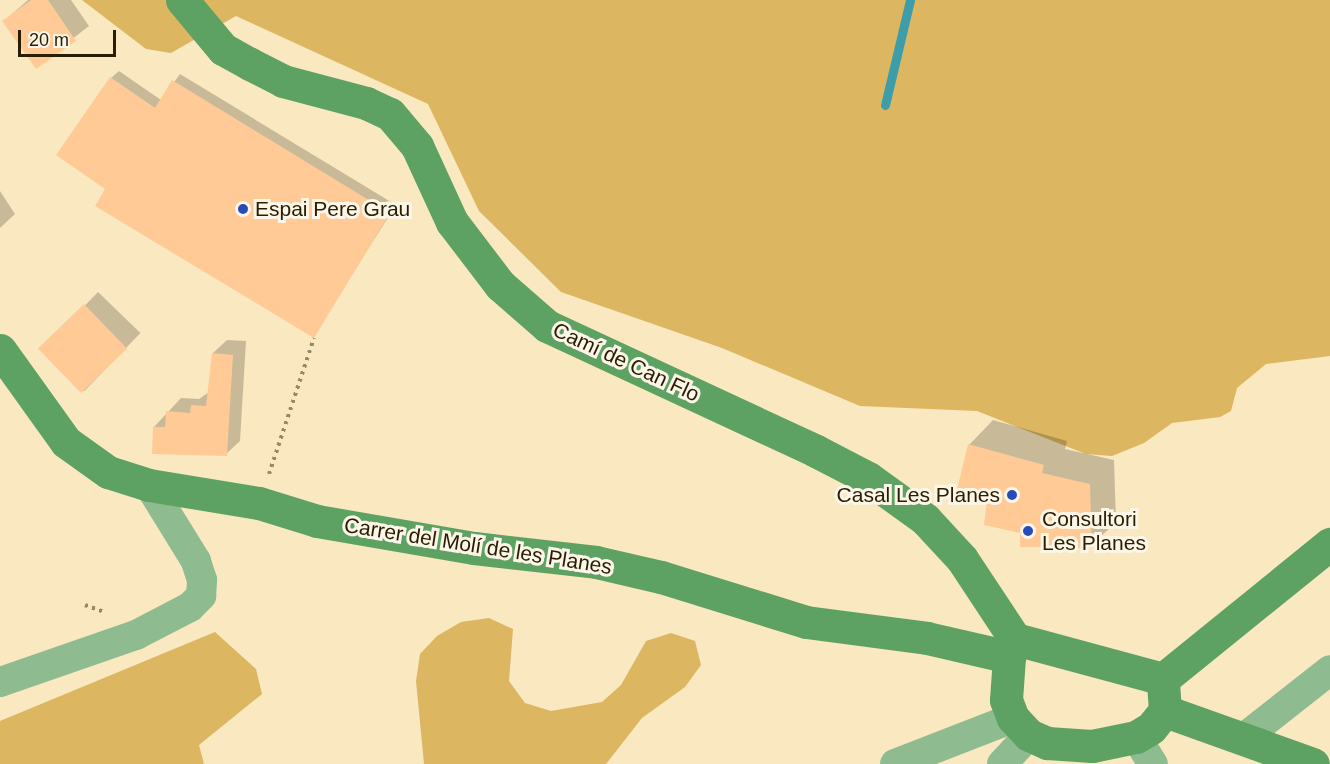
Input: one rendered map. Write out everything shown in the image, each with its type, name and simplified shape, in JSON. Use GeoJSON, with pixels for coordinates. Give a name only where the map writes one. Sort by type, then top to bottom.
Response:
{"type":"FeatureCollection","features":[{"type":"Feature","properties":{"kind":"street","name":"Camí de Can Flo"},"geometry":{"type":"LineString","coordinates":[[182,0],[223,49],[283,81],[366,104],[390,114],[417,146],[452,222],[500,285],[547,326],[816,451],[868,478],[924,519],[962,559],[1012,648]]}},
{"type":"Feature","properties":{"kind":"street","name":"Carrer del Molí de les Planes"},"geometry":{"type":"LineString","coordinates":[[0,350],[66,442],[108,472],[150,485],[259,503],[317,520],[474,548],[596,562],[661,577],[806,622],[1012,648],[1164,695],[1245,737],[1313,764]]}},
{"type":"Feature","properties":{"kind":"street"},"geometry":{"type":"LineString","coordinates":[[0,681],[136,635],[190,607],[201,596],[202,580],[196,561],[150,485]]}},
{"type":"Feature","properties":{"kind":"street"},"geometry":{"type":"LineString","coordinates":[[1012,648],[1006,700],[1021,726],[1072,747],[1136,737],[1151,728],[1164,695],[1330,544]]}},
{"type":"Feature","properties":{"kind":"street"},"geometry":{"type":"LineString","coordinates":[[1245,737],[1330,670]]}},
{"type":"Feature","properties":{"kind":"street"},"geometry":{"type":"LineString","coordinates":[[895,764],[1021,726]]}},
{"type":"Feature","properties":{"kind":"street"},"geometry":{"type":"LineString","coordinates":[[1002,764],[1021,726]]}},
{"type":"Feature","properties":{"kind":"street"},"geometry":{"type":"LineString","coordinates":[[1136,737],[1153,764]]}},
{"type":"Feature","properties":{"kind":"path"},"geometry":{"type":"LineString","coordinates":[[259,503],[314,338]]}},
{"type":"Feature","properties":{"kind":"shaded area"},"geometry":{"type":"Polygon","coordinates":[[[82,0],[1330,0],[1330,356],[1266,364],[1237,388],[1231,411],[1220,417],[1172,423],[1144,443],[1112,456],[1086,454],[977,411],[860,406],[722,348],[561,292],[479,211],[428,104],[236,16],[171,53],[146,49],[82,0]]]}},
{"type":"Feature","properties":{"kind":"shaded area"},"geometry":{"type":"Polygon","coordinates":[[[489,618],[513,629],[509,681],[525,703],[551,711],[602,702],[621,685],[646,641],[671,633],[695,641],[701,665],[685,687],[642,718],[606,764],[424,764],[416,681],[420,654],[437,636],[461,622],[489,618]]]}},
{"type":"Feature","properties":{"kind":"shaded area"},"geometry":{"type":"Polygon","coordinates":[[[215,632],[256,669],[262,694],[199,745],[204,764],[0,764],[0,721],[215,632]]]}},
{"type":"Feature","properties":{"kind":"building"},"geometry":{"type":"Polygon","coordinates":[[[31,0],[48,0],[76,41],[36,69],[2,21],[31,0]]]}},
{"type":"Feature","properties":{"kind":"building","name":"Espai Pere Grau"},"geometry":{"type":"Polygon","coordinates":[[[110,77],[155,108],[172,80],[390,213],[314,338],[95,206],[105,189],[56,155],[110,77]]]}},
{"type":"Feature","properties":{"kind":"building"},"geometry":{"type":"Polygon","coordinates":[[[84,304],[127,349],[81,393],[38,348],[84,304]]]}},
{"type":"Feature","properties":{"kind":"building"},"geometry":{"type":"Polygon","coordinates":[[[212,353],[233,355],[227,456],[152,454],[153,427],[165,427],[166,411],[190,413],[191,405],[206,406],[212,353]]]}},
{"type":"Feature","properties":{"kind":"building","name":"Casal Les Planes"},"geometry":{"type":"Polygon","coordinates":[[[968,444],[1044,465],[1042,473],[1090,484],[1092,548],[1020,547],[1020,533],[984,525],[987,500],[957,490],[968,444]]]}},
{"type":"Feature","properties":{"kind":"waterway"},"geometry":{"type":"LineString","coordinates":[[885,105],[910,0]]}},
{"type":"Feature","properties":{"kind":"place","name":"Espai Pere Grau"},"geometry":{"type":"Point","coordinates":[243,209]}},
{"type":"Feature","properties":{"kind":"place","name":"Casal Les Planes"},"geometry":{"type":"Point","coordinates":[1012,495]}},
{"type":"Feature","properties":{"kind":"place","name":"Consultori Les Planes"},"geometry":{"type":"Point","coordinates":[1028,531]}}]}
